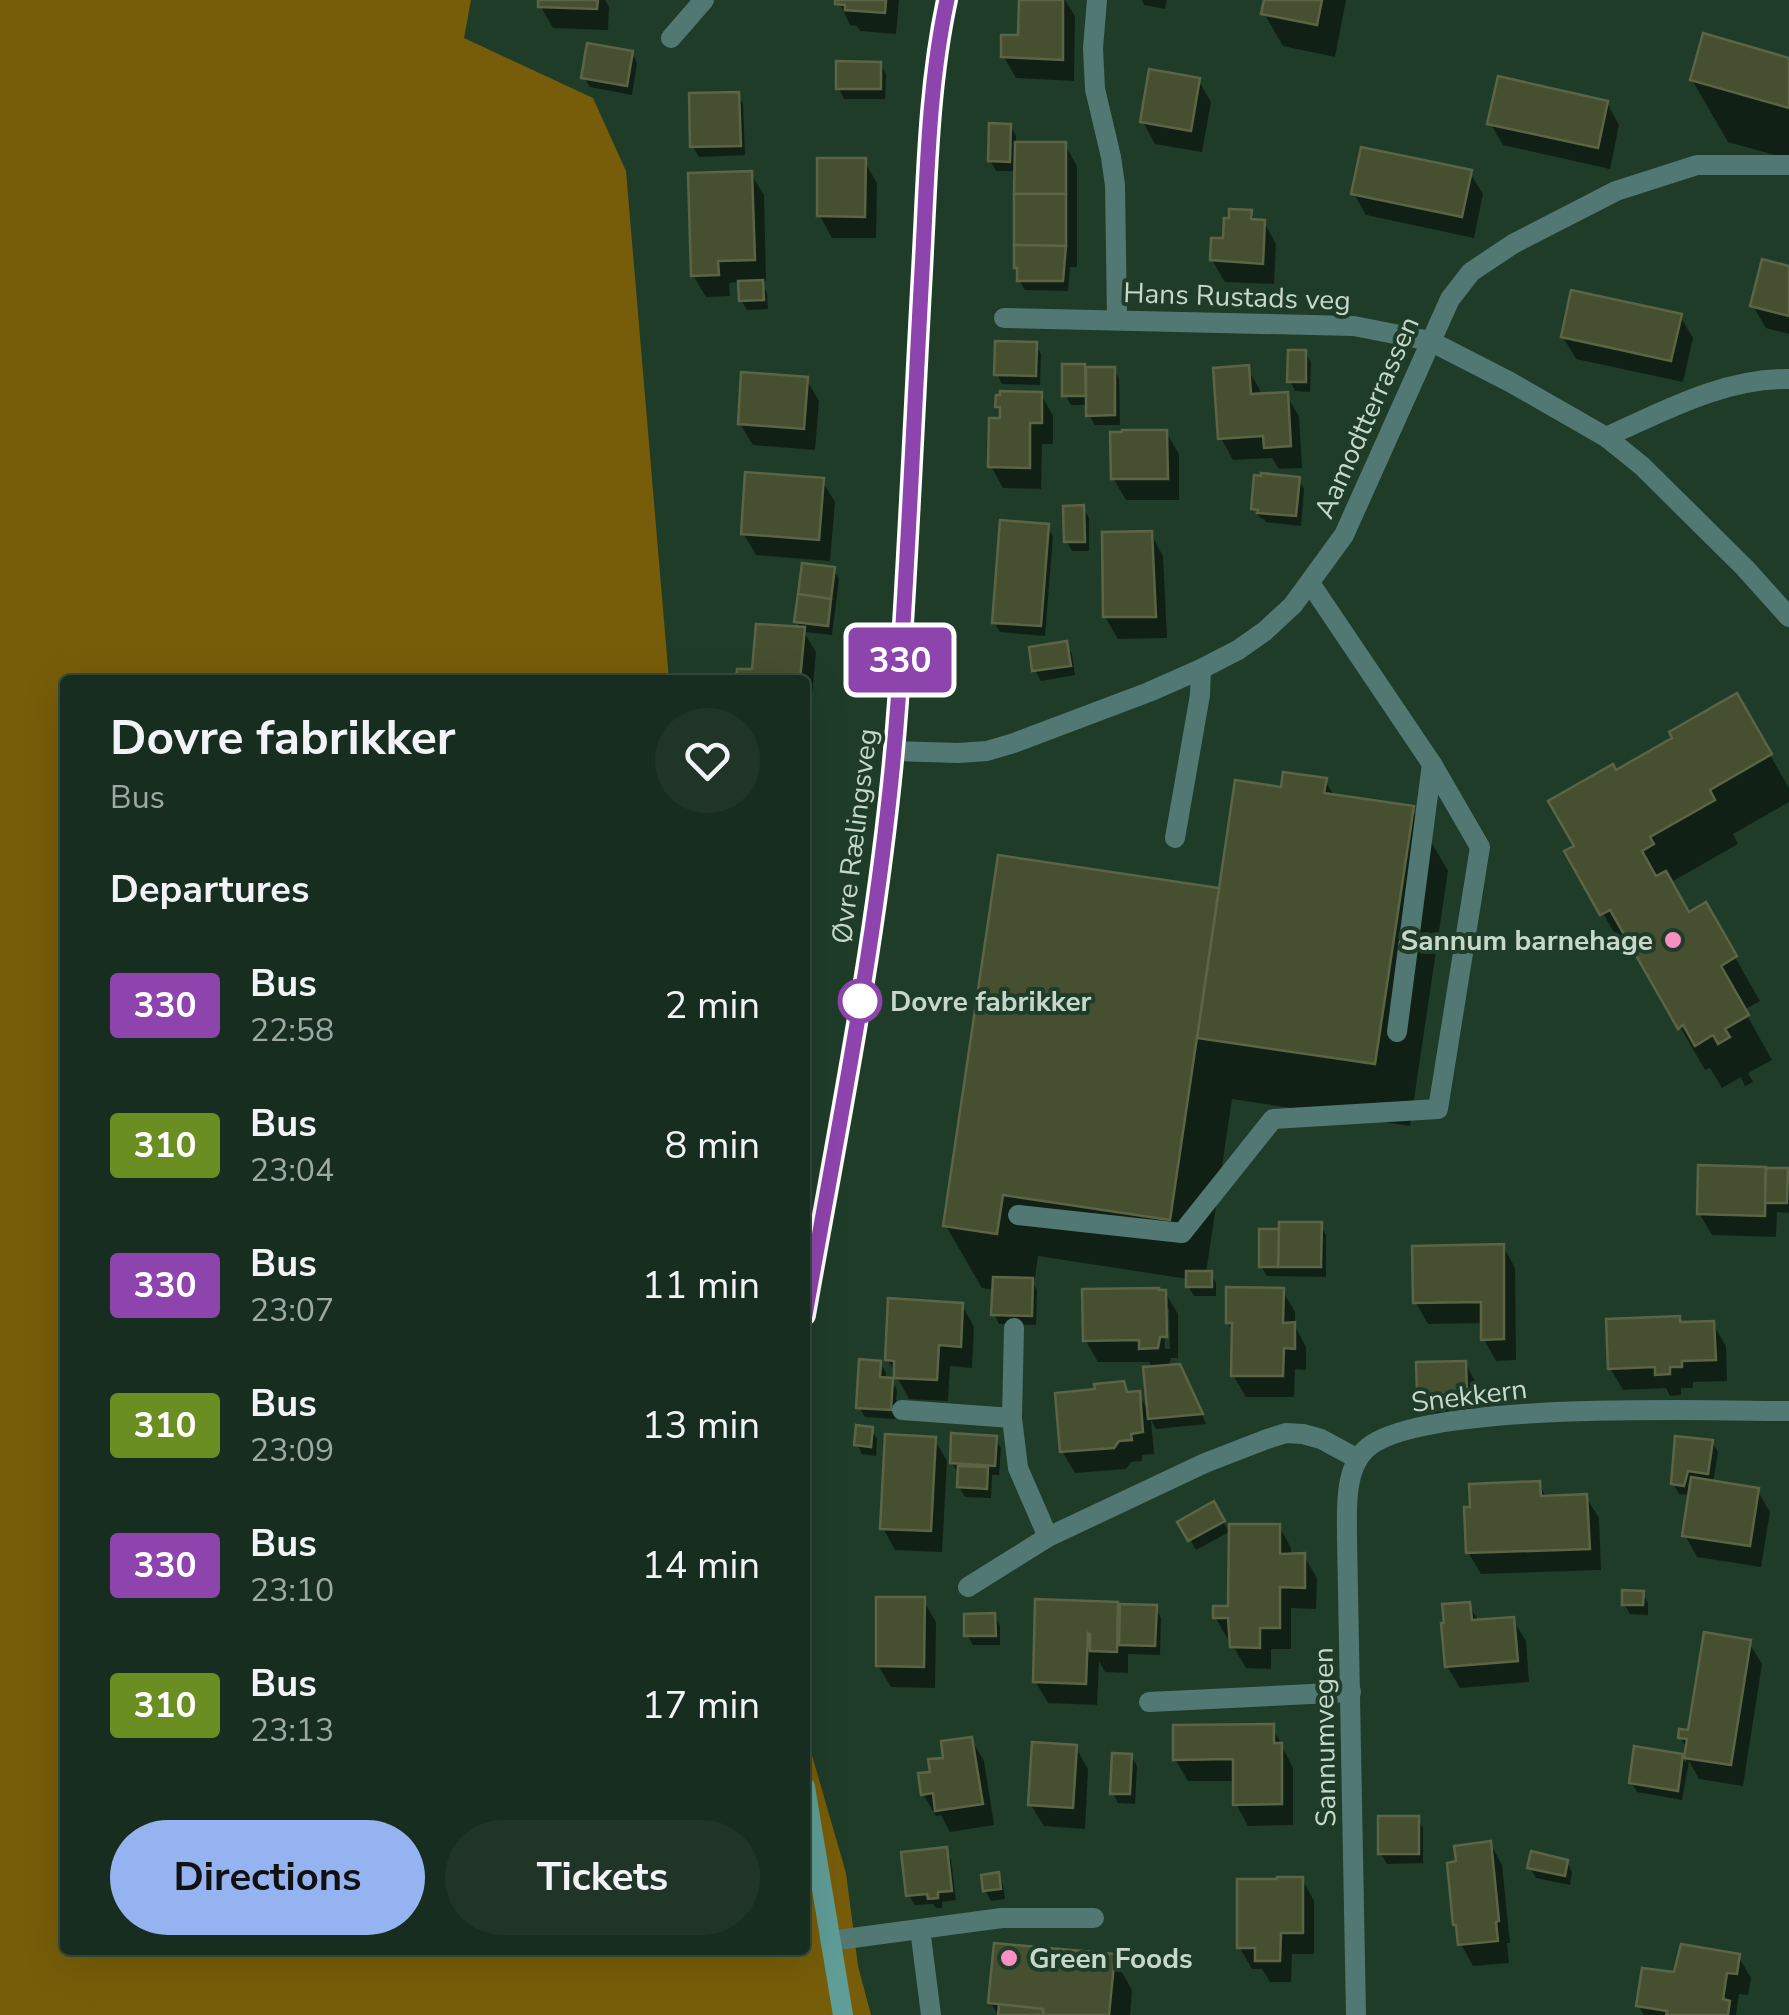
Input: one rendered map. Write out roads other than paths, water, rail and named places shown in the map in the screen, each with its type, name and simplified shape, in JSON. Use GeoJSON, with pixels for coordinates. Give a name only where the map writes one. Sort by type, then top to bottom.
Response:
{"type":"FeatureCollection","features":[{"type":"Feature","properties":{"kind":"main road","name":"Øvre Rælingsveg"},"geometry":{"type":"LineString","coordinates":[[810,1287],[880,880],[904,594],[926,189],[947,0]]}},
{"type":"Feature","properties":{"kind":"main road"},"geometry":{"type":"LineString","coordinates":[[810,1818],[843,2015]]}},
{"type":"Feature","properties":{"kind":"street"},"geometry":{"type":"LineString","coordinates":[[671,38],[704,0]]}},
{"type":"Feature","properties":{"kind":"street"},"geometry":{"type":"LineString","coordinates":[[1097,0],[1094,61],[1115,185],[1117,319]]}},
{"type":"Feature","properties":{"kind":"street","name":"Aamodtterrassen"},"geometry":{"type":"LineString","coordinates":[[893,750],[931,754],[987,751],[1099,711],[1238,650],[1292,605],[1344,535],[1450,299],[1471,272],[1513,244],[1616,191],[1697,165],[1789,165]]}},
{"type":"Feature","properties":{"kind":"street","name":"Hans Rustads veg"},"geometry":{"type":"LineString","coordinates":[[1004,318],[1354,326],[1430,342],[1606,437],[1642,466],[1789,617]]}},
{"type":"Feature","properties":{"kind":"street"},"geometry":{"type":"LineString","coordinates":[[1606,437],[1694,397],[1766,378],[1789,379]]}},
{"type":"Feature","properties":{"kind":"street"},"geometry":{"type":"LineString","coordinates":[[1018,1215],[1182,1233],[1273,1118],[1438,1108],[1480,847],[1432,764],[1310,583]]}},
{"type":"Feature","properties":{"kind":"street"},"geometry":{"type":"LineString","coordinates":[[1175,838],[1201,669]]}},
{"type":"Feature","properties":{"kind":"street"},"geometry":{"type":"LineString","coordinates":[[1397,1032],[1432,764]]}},
{"type":"Feature","properties":{"kind":"street"},"geometry":{"type":"LineString","coordinates":[[1014,1328],[1012,1418],[1018,1468],[1048,1537]]}},
{"type":"Feature","properties":{"kind":"street"},"geometry":{"type":"LineString","coordinates":[[902,1410],[1012,1418]]}},
{"type":"Feature","properties":{"kind":"street","name":"Snekkern"},"geometry":{"type":"LineString","coordinates":[[1358,1460],[1367,1448],[1385,1437],[1475,1417],[1630,1411],[1789,1411]]}},
{"type":"Feature","properties":{"kind":"street"},"geometry":{"type":"LineString","coordinates":[[968,1587],[1048,1537],[1205,1463],[1286,1433],[1321,1438],[1358,1460]]}},
{"type":"Feature","properties":{"kind":"street","name":"Sannumvegen"},"geometry":{"type":"LineString","coordinates":[[1356,2015],[1348,1503],[1358,1460]]}},
{"type":"Feature","properties":{"kind":"street"},"geometry":{"type":"LineString","coordinates":[[1149,1702],[1350,1692]]}},
{"type":"Feature","properties":{"kind":"street"},"geometry":{"type":"LineString","coordinates":[[830,1940],[1002,1918],[1094,1918]]}},
{"type":"Feature","properties":{"kind":"street"},"geometry":{"type":"LineString","coordinates":[[920,1929],[930,2015]]}},
{"type":"Feature","properties":{"kind":"place","name":"Sannum barnehage"},"geometry":{"type":"Point","coordinates":[1673,940]}},
{"type":"Feature","properties":{"kind":"place","name":"Dovre fabrikker"},"geometry":{"type":"Point","coordinates":[860,1001]}},
{"type":"Feature","properties":{"kind":"place","name":"Green Foods"},"geometry":{"type":"Point","coordinates":[1009,1958]}}]}
